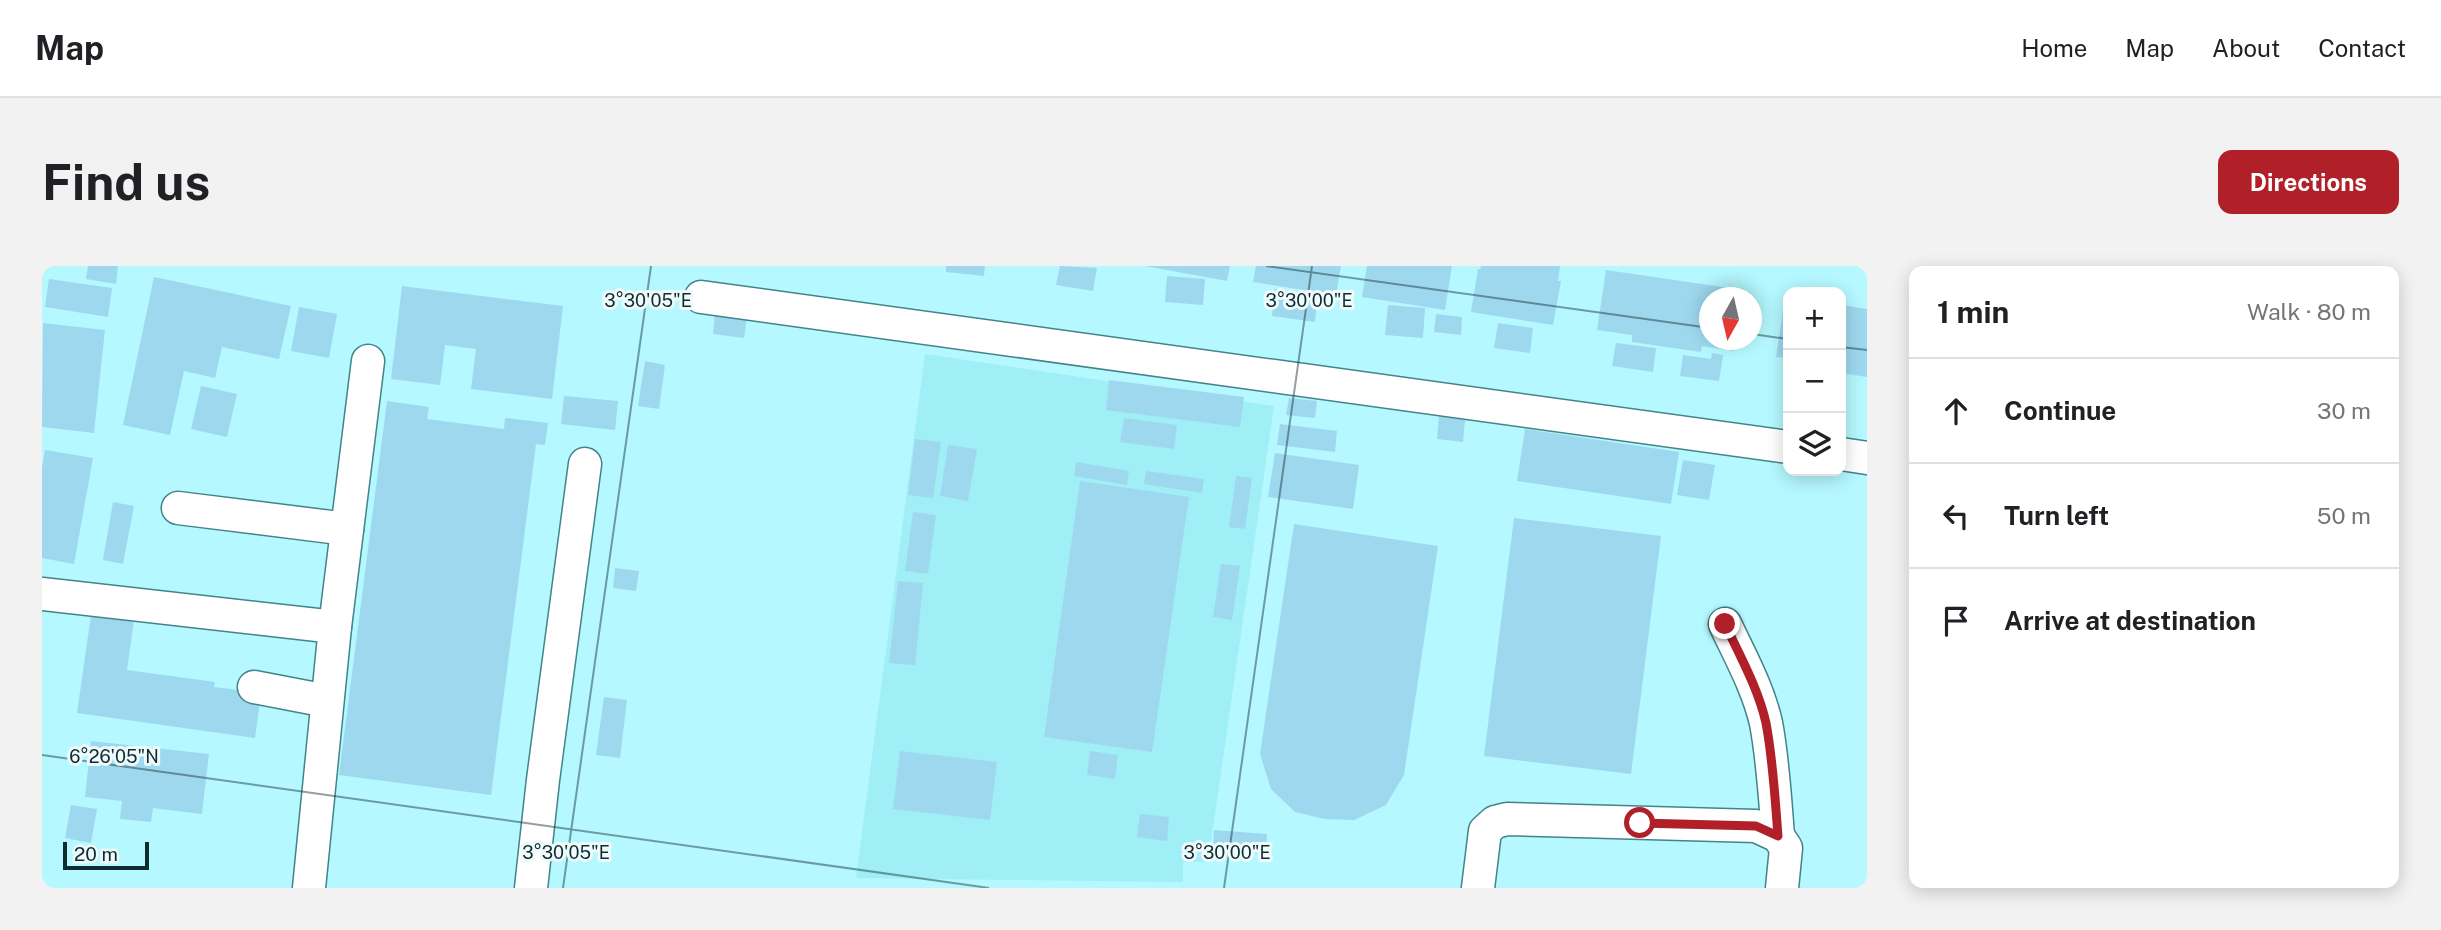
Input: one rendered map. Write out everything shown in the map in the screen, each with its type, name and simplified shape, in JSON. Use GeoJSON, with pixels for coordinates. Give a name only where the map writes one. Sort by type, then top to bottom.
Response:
{"type":"FeatureCollection","features":[{"type":"Feature","properties":{"kind":"lane"},"geometry":{"type":"LineString","coordinates":[[701,297],[1783,446]]}},
{"type":"Feature","properties":{"kind":"lane"},"geometry":{"type":"LineString","coordinates":[[309,888],[335,627],[368,361]]}},
{"type":"Feature","properties":{"kind":"lane"},"geometry":{"type":"LineString","coordinates":[[1846,455],[1867,458]]}},
{"type":"Feature","properties":{"kind":"lane"},"geometry":{"type":"LineString","coordinates":[[531,888],[585,464]]}},
{"type":"Feature","properties":{"kind":"lane"},"geometry":{"type":"LineString","coordinates":[[178,508],[347,529]]}},
{"type":"Feature","properties":{"kind":"lane"},"geometry":{"type":"LineString","coordinates":[[42,594],[335,627]]}},
{"type":"Feature","properties":{"kind":"lane"},"geometry":{"type":"LineString","coordinates":[[1725,624],[1750,675],[1765,721],[1774,774],[1778,836],[1786,848],[1782,888]]}},
{"type":"Feature","properties":{"kind":"lane"},"geometry":{"type":"LineString","coordinates":[[254,687],[327,701]]}},
{"type":"Feature","properties":{"kind":"lane"},"geometry":{"type":"LineString","coordinates":[[1478,888],[1485,831],[1496,822],[1507,819],[1756,826],[1778,836]]}},
{"type":"Feature","properties":{"kind":"shaded area"},"geometry":{"type":"Polygon","coordinates":[[[925,354],[1274,406],[1208,862],[1183,862],[1183,882],[856,878],[925,354]]]}},
{"type":"Feature","properties":{"kind":"building"},"geometry":{"type":"Polygon","coordinates":[[[88,266],[118,266],[116,284],[86,279],[88,266]]]}},
{"type":"Feature","properties":{"kind":"building"},"geometry":{"type":"Polygon","coordinates":[[[946,266],[985,266],[984,276],[946,272],[946,266]]]}},
{"type":"Feature","properties":{"kind":"building"},"geometry":{"type":"Polygon","coordinates":[[[1060,266],[1097,268],[1093,291],[1056,285],[1060,266]]]}},
{"type":"Feature","properties":{"kind":"building"},"geometry":{"type":"Polygon","coordinates":[[[1145,266],[1230,266],[1227,281],[1145,266]]]}},
{"type":"Feature","properties":{"kind":"building"},"geometry":{"type":"Polygon","coordinates":[[[1256,266],[1341,266],[1336,295],[1253,282],[1256,266]]]}},
{"type":"Feature","properties":{"kind":"building"},"geometry":{"type":"Polygon","coordinates":[[[1367,266],[1452,266],[1445,310],[1362,297],[1367,266]]]}},
{"type":"Feature","properties":{"kind":"building"},"geometry":{"type":"Polygon","coordinates":[[[1481,266],[1560,266],[1558,281],[1561,281],[1553,325],[1471,312],[1478,269],[1481,266]]]}},
{"type":"Feature","properties":{"kind":"building"},"geometry":{"type":"Polygon","coordinates":[[[1606,270],[1722,287],[1699,287],[1701,352],[1632,342],[1632,335],[1597,330],[1606,270]]]}},
{"type":"Feature","properties":{"kind":"building"},"geometry":{"type":"Polygon","coordinates":[[[1167,276],[1205,279],[1203,305],[1165,302],[1167,276]]]}},
{"type":"Feature","properties":{"kind":"building"},"geometry":{"type":"Polygon","coordinates":[[[154,277],[291,306],[279,359],[222,347],[215,378],[184,371],[170,435],[123,425],[154,277]]]}},
{"type":"Feature","properties":{"kind":"building"},"geometry":{"type":"Polygon","coordinates":[[[49,279],[112,288],[108,317],[45,307],[49,279]]]}},
{"type":"Feature","properties":{"kind":"building"},"geometry":{"type":"Polygon","coordinates":[[[402,286],[563,306],[552,399],[471,389],[476,349],[445,345],[440,385],[391,379],[402,286]]]}},
{"type":"Feature","properties":{"kind":"building"},"geometry":{"type":"Polygon","coordinates":[[[1275,289],[1318,295],[1315,322],[1272,316],[1275,289]]]}},
{"type":"Feature","properties":{"kind":"building"},"geometry":{"type":"Polygon","coordinates":[[[1388,305],[1425,308],[1423,338],[1385,335],[1388,305]]]}},
{"type":"Feature","properties":{"kind":"building"},"geometry":{"type":"Polygon","coordinates":[[[1846,306],[1867,309],[1867,377],[1846,374],[1846,306]]]}},
{"type":"Feature","properties":{"kind":"building"},"geometry":{"type":"Polygon","coordinates":[[[299,307],[337,314],[329,358],[291,351],[299,307]]]}},
{"type":"Feature","properties":{"kind":"building"},"geometry":{"type":"Polygon","coordinates":[[[715,312],[747,316],[744,338],[713,334],[715,312]]]}},
{"type":"Feature","properties":{"kind":"building"},"geometry":{"type":"Polygon","coordinates":[[[1783,312],[1783,358],[1776,357],[1783,312]]]}},
{"type":"Feature","properties":{"kind":"building"},"geometry":{"type":"Polygon","coordinates":[[[1436,314],[1462,317],[1461,335],[1434,332],[1436,314]]]}},
{"type":"Feature","properties":{"kind":"building"},"geometry":{"type":"Polygon","coordinates":[[[43,323],[105,330],[94,433],[42,427],[43,323]]]}},
{"type":"Feature","properties":{"kind":"building"},"geometry":{"type":"Polygon","coordinates":[[[1498,323],[1533,328],[1530,353],[1494,348],[1498,323]]]}},
{"type":"Feature","properties":{"kind":"building"},"geometry":{"type":"Polygon","coordinates":[[[1616,343],[1656,348],[1653,372],[1612,366],[1616,343]]]}},
{"type":"Feature","properties":{"kind":"building"},"geometry":{"type":"Polygon","coordinates":[[[1712,353],[1723,355],[1719,381],[1680,376],[1683,355],[1711,359],[1712,353]]]}},
{"type":"Feature","properties":{"kind":"building"},"geometry":{"type":"Polygon","coordinates":[[[645,361],[665,365],[659,409],[638,406],[645,361]]]}},
{"type":"Feature","properties":{"kind":"building"},"geometry":{"type":"Polygon","coordinates":[[[1109,380],[1244,397],[1240,427],[1106,410],[1109,380]]]}},
{"type":"Feature","properties":{"kind":"building"},"geometry":{"type":"Polygon","coordinates":[[[201,386],[237,394],[227,437],[191,429],[201,386]]]}},
{"type":"Feature","properties":{"kind":"building"},"geometry":{"type":"Polygon","coordinates":[[[564,396],[618,401],[615,430],[561,424],[564,396]]]}},
{"type":"Feature","properties":{"kind":"building"},"geometry":{"type":"Polygon","coordinates":[[[1289,398],[1317,401],[1315,418],[1286,415],[1289,398]]]}},
{"type":"Feature","properties":{"kind":"building"},"geometry":{"type":"Polygon","coordinates":[[[387,401],[429,407],[427,419],[504,429],[505,418],[548,423],[545,445],[536,444],[491,795],[339,775],[387,401]]]}},
{"type":"Feature","properties":{"kind":"building"},"geometry":{"type":"Polygon","coordinates":[[[1439,416],[1465,420],[1463,442],[1437,439],[1439,416]]]}},
{"type":"Feature","properties":{"kind":"building"},"geometry":{"type":"Polygon","coordinates":[[[1124,418],[1177,425],[1174,449],[1120,442],[1124,418]]]}},
{"type":"Feature","properties":{"kind":"building"},"geometry":{"type":"Polygon","coordinates":[[[1280,424],[1337,431],[1335,452],[1277,445],[1280,424]]]}},
{"type":"Feature","properties":{"kind":"building"},"geometry":{"type":"Polygon","coordinates":[[[1525,429],[1679,452],[1671,504],[1517,481],[1525,429]]]}},
{"type":"Feature","properties":{"kind":"building"},"geometry":{"type":"Polygon","coordinates":[[[915,439],[941,442],[933,498],[908,495],[915,439]]]}},
{"type":"Feature","properties":{"kind":"building"},"geometry":{"type":"Polygon","coordinates":[[[948,445],[977,449],[968,501],[940,496],[948,445]]]}},
{"type":"Feature","properties":{"kind":"building"},"geometry":{"type":"Polygon","coordinates":[[[45,450],[93,458],[74,564],[42,558],[42,468],[45,450]]]}},
{"type":"Feature","properties":{"kind":"building"},"geometry":{"type":"Polygon","coordinates":[[[1275,453],[1359,465],[1353,509],[1268,497],[1275,453]]]}},
{"type":"Feature","properties":{"kind":"building"},"geometry":{"type":"Polygon","coordinates":[[[1683,460],[1715,465],[1709,500],[1677,495],[1683,460]]]}},
{"type":"Feature","properties":{"kind":"building"},"geometry":{"type":"Polygon","coordinates":[[[1076,462],[1129,471],[1127,485],[1074,476],[1076,462]]]}},
{"type":"Feature","properties":{"kind":"building"},"geometry":{"type":"Polygon","coordinates":[[[1146,471],[1204,479],[1202,493],[1144,484],[1146,471]]]}},
{"type":"Feature","properties":{"kind":"building"},"geometry":{"type":"Polygon","coordinates":[[[1236,476],[1252,478],[1245,529],[1229,527],[1236,476]]]}},
{"type":"Feature","properties":{"kind":"building"},"geometry":{"type":"Polygon","coordinates":[[[1080,481],[1189,497],[1152,752],[1044,737],[1080,481]]]}},
{"type":"Feature","properties":{"kind":"building"},"geometry":{"type":"Polygon","coordinates":[[[113,502],[134,506],[123,564],[103,560],[113,502]]]}},
{"type":"Feature","properties":{"kind":"building"},"geometry":{"type":"Polygon","coordinates":[[[913,512],[936,515],[928,574],[905,571],[913,512]]]}},
{"type":"Feature","properties":{"kind":"building"},"geometry":{"type":"Polygon","coordinates":[[[1514,518],[1661,536],[1631,774],[1484,756],[1514,518]]]}},
{"type":"Feature","properties":{"kind":"building"},"geometry":{"type":"Polygon","coordinates":[[[1294,524],[1438,546],[1404,775],[1386,805],[1354,820],[1324,819],[1295,812],[1271,789],[1260,754],[1294,524]]]}},
{"type":"Feature","properties":{"kind":"building"},"geometry":{"type":"Polygon","coordinates":[[[1221,564],[1240,566],[1232,620],[1213,617],[1221,564]]]}},
{"type":"Feature","properties":{"kind":"building"},"geometry":{"type":"Polygon","coordinates":[[[615,568],[639,571],[636,591],[613,588],[615,568]]]}},
{"type":"Feature","properties":{"kind":"building"},"geometry":{"type":"Polygon","coordinates":[[[898,581],[923,583],[915,665],[889,663],[898,581]]]}},
{"type":"Feature","properties":{"kind":"building"},"geometry":{"type":"Polygon","coordinates":[[[91,615],[134,620],[127,670],[215,682],[214,687],[261,693],[255,738],[77,713],[91,615]]]}},
{"type":"Feature","properties":{"kind":"building"},"geometry":{"type":"Polygon","coordinates":[[[604,697],[627,700],[620,758],[596,755],[604,697]]]}},
{"type":"Feature","properties":{"kind":"building"},"geometry":{"type":"Polygon","coordinates":[[[91,741],[209,754],[202,814],[153,808],[151,822],[120,819],[122,801],[85,797],[91,741]]]}},
{"type":"Feature","properties":{"kind":"building"},"geometry":{"type":"Polygon","coordinates":[[[900,751],[997,762],[990,820],[893,809],[900,751]]]}},
{"type":"Feature","properties":{"kind":"building"},"geometry":{"type":"Polygon","coordinates":[[[1090,751],[1118,755],[1115,779],[1087,775],[1090,751]]]}},
{"type":"Feature","properties":{"kind":"building"},"geometry":{"type":"Polygon","coordinates":[[[71,805],[97,809],[91,843],[65,838],[71,805]]]}},
{"type":"Feature","properties":{"kind":"building"},"geometry":{"type":"Polygon","coordinates":[[[1140,814],[1169,817],[1167,841],[1137,837],[1140,814]]]}},
{"type":"Feature","properties":{"kind":"building"},"geometry":{"type":"Polygon","coordinates":[[[1214,830],[1267,834],[1266,854],[1213,850],[1214,830]]]}},
{"type":"Feature","properties":{"kind":"route"},"geometry":{"type":"LineString","coordinates":[[1640,823],[1756,826],[1778,836],[1774,774],[1765,721],[1750,675],[1725,624]]}}]}
